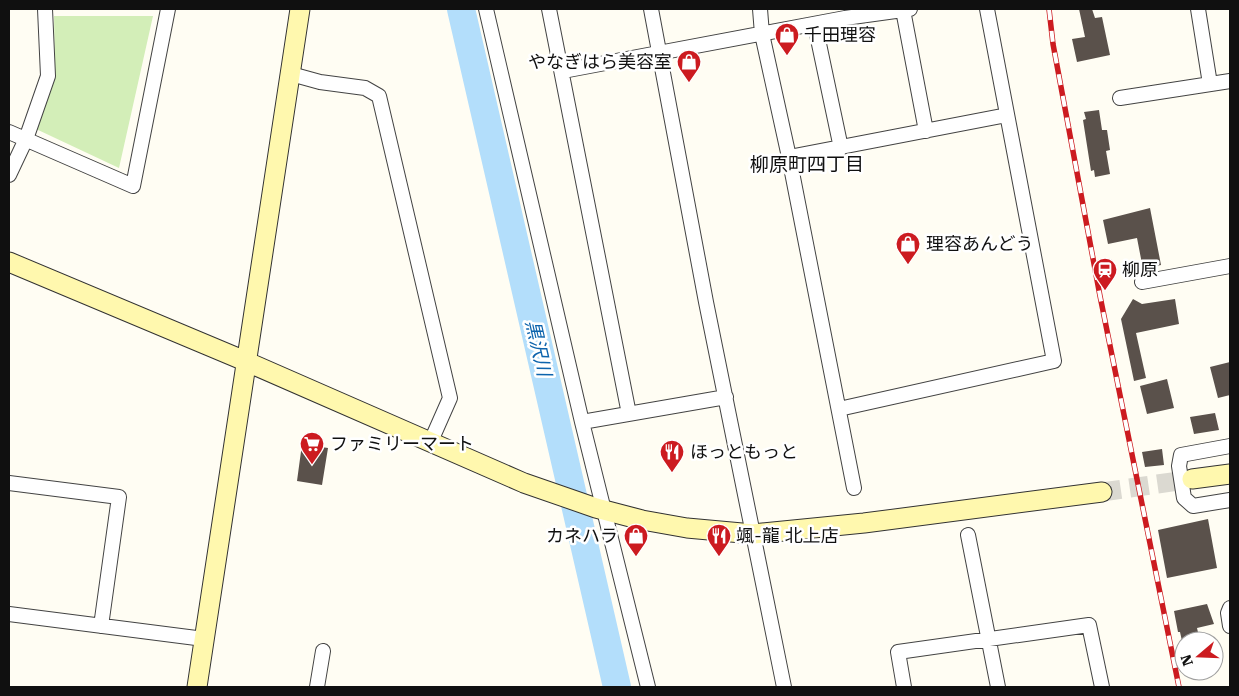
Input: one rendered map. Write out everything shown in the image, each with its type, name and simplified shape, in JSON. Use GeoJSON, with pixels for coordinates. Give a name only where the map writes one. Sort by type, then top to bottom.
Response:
{"type":"FeatureCollection","features":[{"type":"Feature","properties":{"kind":"street"},"geometry":{"type":"LineString","coordinates":[[9,176],[26,139],[48,76],[45,9]]}},
{"type":"Feature","properties":{"kind":"street"},"geometry":{"type":"LineString","coordinates":[[9,132],[133,186],[168,9]]}},
{"type":"Feature","properties":{"kind":"street"},"geometry":{"type":"LineString","coordinates":[[197,687],[245,361],[300,9]]}},
{"type":"Feature","properties":{"kind":"street"},"geometry":{"type":"LineString","coordinates":[[486,9],[601,509],[648,687]]}},
{"type":"Feature","properties":{"kind":"street"},"geometry":{"type":"LineString","coordinates":[[549,9],[563,71],[629,414]]}},
{"type":"Feature","properties":{"kind":"street"},"geometry":{"type":"LineString","coordinates":[[651,9],[784,687]]}},
{"type":"Feature","properties":{"kind":"street"},"geometry":{"type":"LineString","coordinates":[[760,9],[762,34],[789,157],[854,488]]}},
{"type":"Feature","properties":{"kind":"street"},"geometry":{"type":"LineString","coordinates":[[563,71],[815,25],[844,13],[906,9],[926,131]]}},
{"type":"Feature","properties":{"kind":"street"},"geometry":{"type":"LineString","coordinates":[[840,409],[1054,361],[986,9]]}},
{"type":"Feature","properties":{"kind":"street"},"geometry":{"type":"LineString","coordinates":[[1198,9],[1210,84]]}},
{"type":"Feature","properties":{"kind":"street"},"geometry":{"type":"LineString","coordinates":[[815,25],[841,148]]}},
{"type":"Feature","properties":{"kind":"street"},"geometry":{"type":"LineString","coordinates":[[291,74],[320,82],[365,88],[378,96],[450,398],[431,441]]}},
{"type":"Feature","properties":{"kind":"street"},"geometry":{"type":"LineString","coordinates":[[1120,98],[1230,81]]}},
{"type":"Feature","properties":{"kind":"street"},"geometry":{"type":"LineString","coordinates":[[789,157],[1007,115]]}},
{"type":"Feature","properties":{"kind":"street"},"geometry":{"type":"LineString","coordinates":[[9,262],[555,494],[601,509],[687,528],[753,534],[864,524],[1102,492]]}},
{"type":"Feature","properties":{"kind":"street"},"geometry":{"type":"LineString","coordinates":[[1142,282],[1230,266]]}},
{"type":"Feature","properties":{"kind":"street"},"geometry":{"type":"LineString","coordinates":[[582,422],[726,397]]}},
{"type":"Feature","properties":{"kind":"street"},"geometry":{"type":"LineString","coordinates":[[1230,446],[1181,455],[1179,466],[1184,498],[1193,506],[1230,500]]}},
{"type":"Feature","properties":{"kind":"street"},"geometry":{"type":"LineString","coordinates":[[1192,479],[1230,474]]}},
{"type":"Feature","properties":{"kind":"street"},"geometry":{"type":"LineString","coordinates":[[9,483],[119,497],[101,626]]}},
{"type":"Feature","properties":{"kind":"street"},"geometry":{"type":"LineString","coordinates":[[968,535],[998,687]]}},
{"type":"Feature","properties":{"kind":"street"},"geometry":{"type":"LineString","coordinates":[[1230,608],[1228,613],[1230,626]]}},
{"type":"Feature","properties":{"kind":"street"},"geometry":{"type":"LineString","coordinates":[[9,614],[204,639]]}},
{"type":"Feature","properties":{"kind":"street"},"geometry":{"type":"LineString","coordinates":[[904,687],[898,652],[1089,625],[1102,687]]}},
{"type":"Feature","properties":{"kind":"street"},"geometry":{"type":"LineString","coordinates":[[317,687],[323,651]]}},
{"type":"Feature","properties":{"kind":"green space"},"geometry":{"type":"Polygon","coordinates":[[[54,16],[153,16],[119,168],[36,129],[55,76],[54,16]]]}},
{"type":"Feature","properties":{"kind":"building"},"geometry":{"type":"Polygon","coordinates":[[[1079,9],[1092,9],[1095,18],[1102,17],[1110,55],[1077,62],[1072,39],[1085,37],[1079,9]]]}},
{"type":"Feature","properties":{"kind":"building"},"geometry":{"type":"Polygon","coordinates":[[[1099,110],[1102,130],[1107,130],[1110,150],[1106,151],[1110,174],[1095,177],[1094,170],[1091,171],[1083,120],[1086,119],[1084,112],[1099,110]]]}},
{"type":"Feature","properties":{"kind":"building"},"geometry":{"type":"Polygon","coordinates":[[[1150,208],[1161,265],[1143,269],[1137,238],[1108,244],[1103,220],[1150,208]]]}},
{"type":"Feature","properties":{"kind":"building"},"geometry":{"type":"Polygon","coordinates":[[[1133,299],[1142,304],[1175,299],[1179,324],[1136,333],[1146,378],[1134,381],[1121,319],[1133,299]]]}},
{"type":"Feature","properties":{"kind":"building"},"geometry":{"type":"Polygon","coordinates":[[[1230,362],[1230,395],[1218,398],[1210,367],[1230,362]]]}},
{"type":"Feature","properties":{"kind":"building"},"geometry":{"type":"Polygon","coordinates":[[[1167,379],[1174,408],[1147,414],[1140,386],[1167,379]]]}},
{"type":"Feature","properties":{"kind":"building"},"geometry":{"type":"Polygon","coordinates":[[[1215,413],[1219,430],[1194,434],[1190,417],[1215,413]]]}},
{"type":"Feature","properties":{"kind":"building","name":"ファミリーマート"},"geometry":{"type":"Polygon","coordinates":[[[302,444],[328,448],[322,485],[297,481],[302,444]]]}},
{"type":"Feature","properties":{"kind":"building"},"geometry":{"type":"Polygon","coordinates":[[[1162,449],[1164,465],[1145,467],[1142,452],[1162,449]]]}},
{"type":"Feature","properties":{"kind":"building"},"geometry":{"type":"Polygon","coordinates":[[[1208,519],[1217,568],[1167,578],[1158,530],[1208,519]]]}},
{"type":"Feature","properties":{"kind":"building"},"geometry":{"type":"Polygon","coordinates":[[[1207,604],[1214,624],[1197,628],[1198,631],[1178,631],[1174,611],[1207,604]]]}},
{"type":"Feature","properties":{"kind":"waterway","name":"黒沢川"},"geometry":{"type":"LineString","coordinates":[[461,9],[617,687]]}},
{"type":"Feature","properties":{"kind":"tunnel"},"geometry":{"type":"LineString","coordinates":[[1102,492],[1192,479]]}},
{"type":"Feature","properties":{"kind":"railway"},"geometry":{"type":"LineString","coordinates":[[1049,9],[1053,44],[1100,296],[1179,687]]}},
{"type":"Feature","properties":{"kind":"place","name":"千田理容"},"geometry":{"type":"Point","coordinates":[787,56]}},
{"type":"Feature","properties":{"kind":"place","name":"やなぎはら美容室"},"geometry":{"type":"Point","coordinates":[689,83]}},
{"type":"Feature","properties":{"kind":"place","name":"理容あんどう"},"geometry":{"type":"Point","coordinates":[908,265]}},
{"type":"Feature","properties":{"kind":"place","name":"柳原"},"geometry":{"type":"Point","coordinates":[1105,291]}},
{"type":"Feature","properties":{"kind":"place","name":"ファミリーマート"},"geometry":{"type":"Point","coordinates":[312,465]}},
{"type":"Feature","properties":{"kind":"place","name":"ほっともっと"},"geometry":{"type":"Point","coordinates":[672,473]}},
{"type":"Feature","properties":{"kind":"place","name":"カネハラ"},"geometry":{"type":"Point","coordinates":[636,557]}},
{"type":"Feature","properties":{"kind":"place","name":"颯-龍 北上店"},"geometry":{"type":"Point","coordinates":[719,557]}},
{"type":"Feature","properties":{"kind":"district","name":"柳原町四丁目"},"geometry":{"type":"Point","coordinates":[807,164]}}]}
